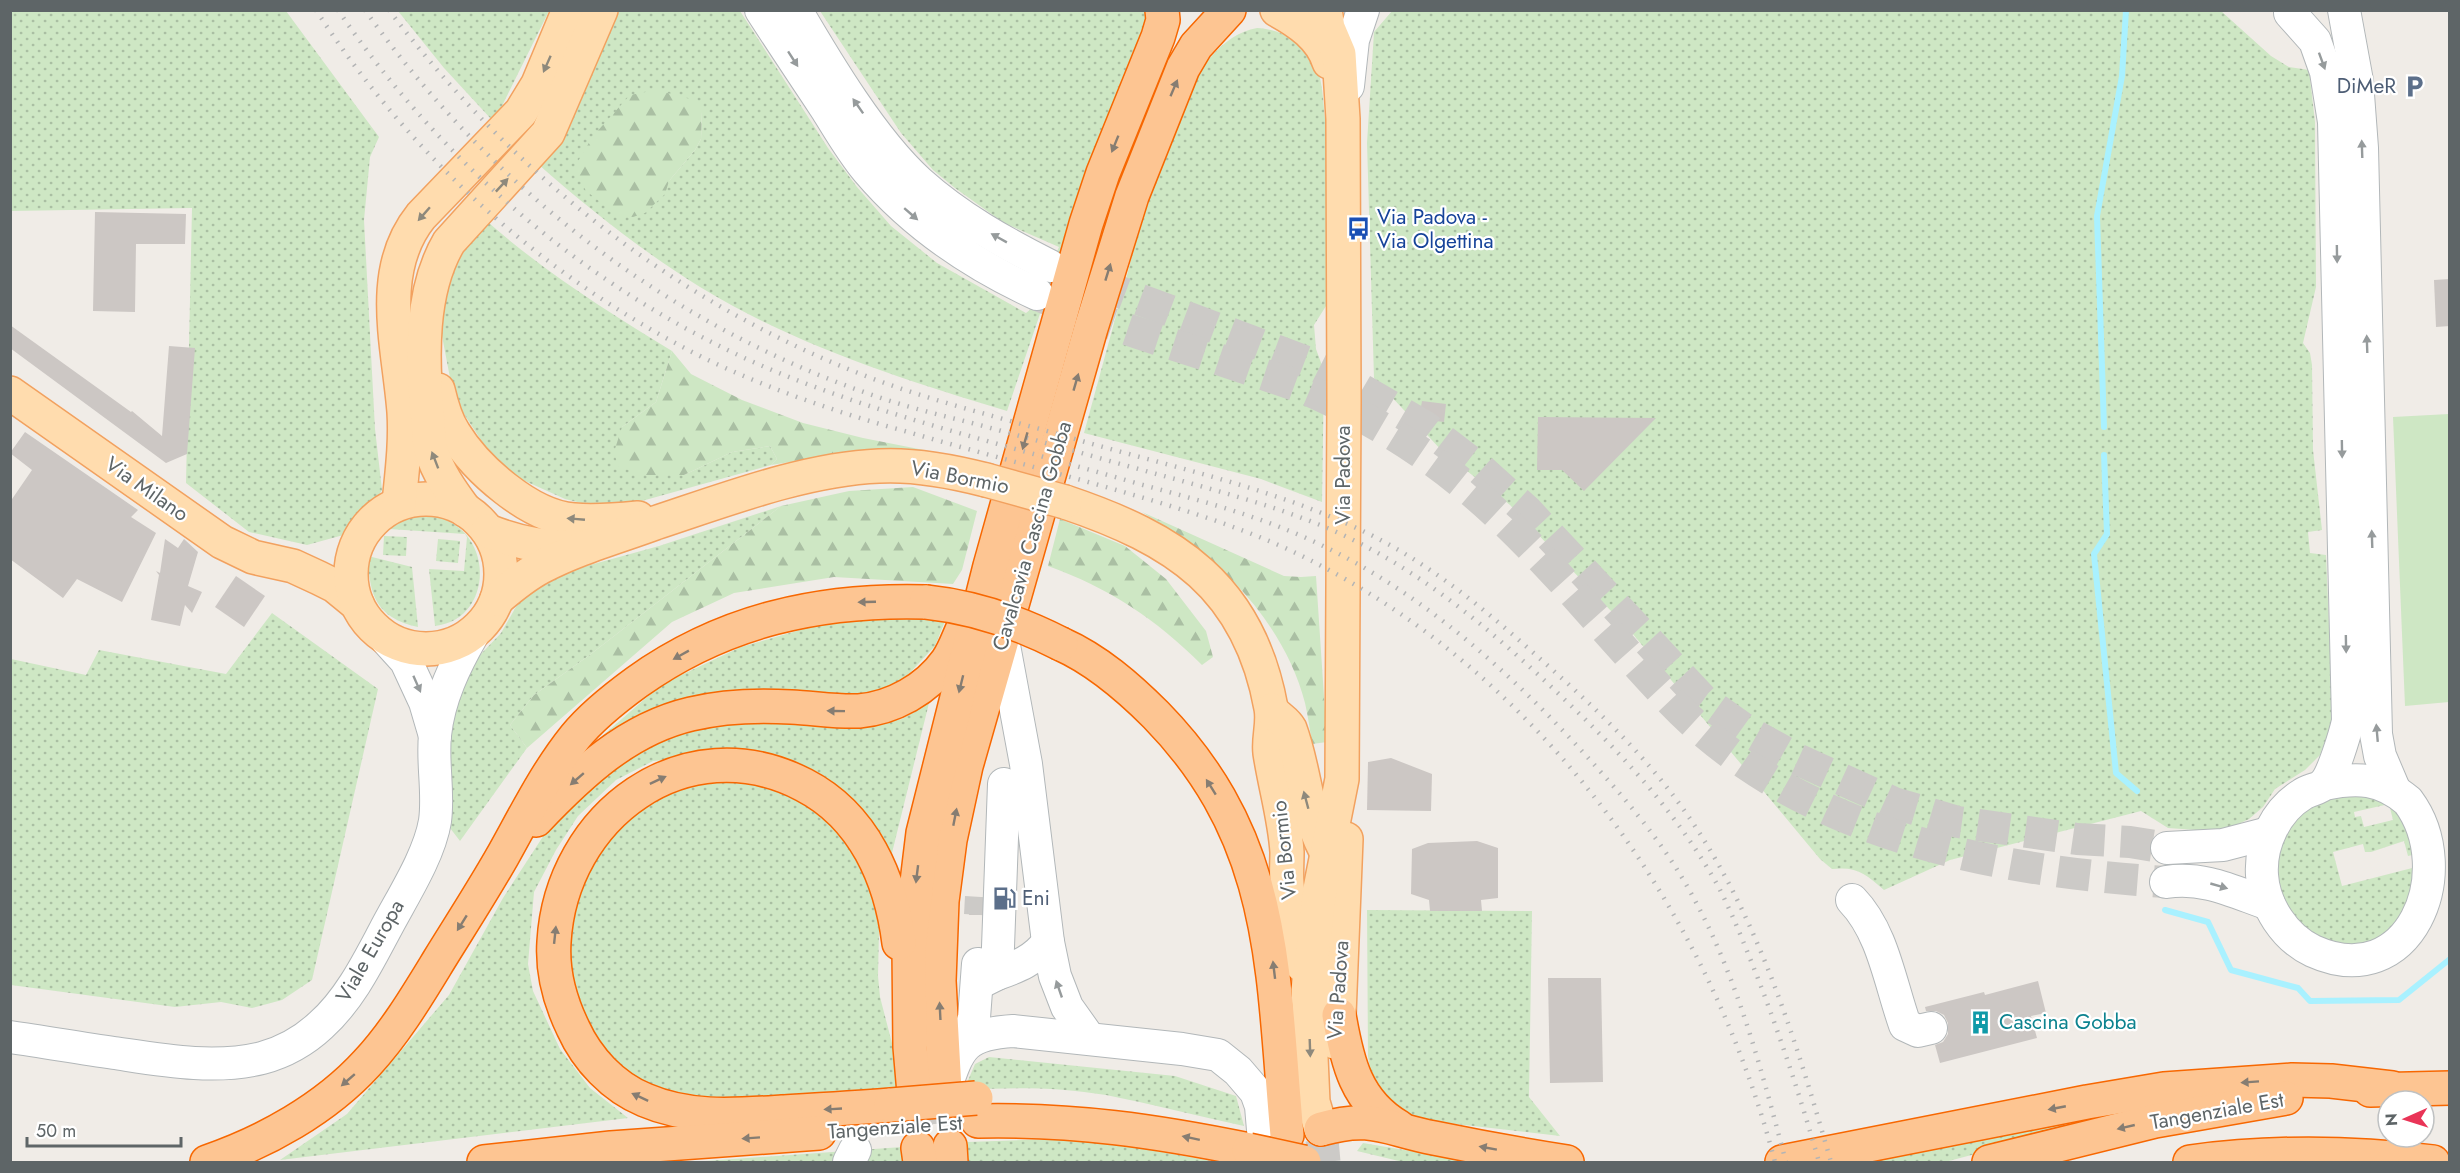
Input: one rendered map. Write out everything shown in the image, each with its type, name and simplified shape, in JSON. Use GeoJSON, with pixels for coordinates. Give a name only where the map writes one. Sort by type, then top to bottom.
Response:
{"type":"FeatureCollection","features":[{"type":"Feature","properties":{"kind":"highway","name":"Cavalcavia Cascina Gobba"},"geometry":{"type":"LineString","coordinates":[[911,1104],[909,948],[922,833],[990,566],[1086,224],[1158,37],[1163,20],[1162,10]]}},
{"type":"Feature","properties":{"kind":"highway","name":"Cavalcavia Cascina Gobba"},"geometry":{"type":"LineString","coordinates":[[911,1104],[939,981],[942,901],[950,840],[966,765],[1088,339],[1136,183],[1183,68],[1196,46],[1230,10]]}},
{"type":"Feature","properties":{"kind":"highway"},"geometry":{"type":"LineString","coordinates":[[493,873],[571,783],[620,744],[665,722],[691,714],[729,707],[868,710],[913,693],[941,668],[951,654],[990,566]]}},
{"type":"Feature","properties":{"kind":"highway"},"geometry":{"type":"LineString","coordinates":[[207,1162],[258,1141],[299,1118],[326,1099],[366,1065],[416,998],[493,873],[555,764],[577,734],[619,695],[653,671],[701,644],[744,626],[796,612],[857,602],[926,602],[966,608],[995,616],[1061,644],[1110,674],[1146,705],[1176,736],[1216,793],[1243,848],[1261,901],[1272,955],[1280,1028],[1266,1138]]}},
{"type":"Feature","properties":{"kind":"highway"},"geometry":{"type":"LineString","coordinates":[[910,1047],[897,928],[889,891],[873,853],[861,835],[835,805],[819,793],[777,773],[755,767],[719,765],[691,769],[659,779],[639,790],[619,806],[587,842],[572,870],[558,909],[554,934],[554,963],[561,999],[575,1034],[591,1058],[610,1078],[645,1100],[675,1109],[705,1114],[738,1115],[911,1104]]}},
{"type":"Feature","properties":{"kind":"highway"},"geometry":{"type":"LineString","coordinates":[[1339,1015],[1345,1049],[1362,1093],[1379,1114],[1400,1128]]}},
{"type":"Feature","properties":{"kind":"highway"},"geometry":{"type":"LineString","coordinates":[[1782,1162],[2086,1102],[2164,1089],[2292,1080],[2331,1081],[2392,1088]]}},
{"type":"Feature","properties":{"kind":"highway","name":"Tangenziale Est"},"geometry":{"type":"LineString","coordinates":[[1989,1162],[2184,1115],[2296,1096],[2392,1088],[2450,1088]]}},
{"type":"Feature","properties":{"kind":"highway","name":"Tangenziale Est"},"geometry":{"type":"LineString","coordinates":[[484,1162],[611,1148],[911,1104],[1064,1122],[1316,1144]]}},
{"type":"Feature","properties":{"kind":"highway"},"geometry":{"type":"LineString","coordinates":[[1316,1144],[1357,1121],[1400,1128],[1431,1138],[1566,1162]]}},
{"type":"Feature","properties":{"kind":"highway"},"geometry":{"type":"LineString","coordinates":[[2190,1162],[2312,1154],[2373,1156],[2433,1162]]}},
{"type":"Feature","properties":{"kind":"main road"},"geometry":{"type":"LineString","coordinates":[[399,503],[404,413],[394,302],[397,265],[402,248],[409,232],[421,216],[511,123],[525,105],[542,75],[569,10]]}},
{"type":"Feature","properties":{"kind":"main road"},"geometry":{"type":"LineString","coordinates":[[477,520],[444,501],[429,498],[399,503],[377,516],[361,536],[355,548],[351,568],[351,582],[357,604],[369,624],[386,639],[411,648],[435,649],[455,644],[473,634],[485,622],[497,599],[501,582],[501,564],[496,547],[477,520],[443,480],[431,449],[424,380],[427,324],[433,282],[445,249],[458,231],[539,146],[548,133],[602,10]]}},
{"type":"Feature","properties":{"kind":"main road","name":"Via Padova"},"geometry":{"type":"LineString","coordinates":[[1277,10],[1303,26],[1327,55],[1342,107]]}},
{"type":"Feature","properties":{"kind":"main road","name":"Via Padova"},"geometry":{"type":"LineString","coordinates":[[1325,10],[1326,22],[1339,54],[1342,107],[1341,787],[1327,854]]}},
{"type":"Feature","properties":{"kind":"main road"},"geometry":{"type":"LineString","coordinates":[[427,324],[431,366],[452,430],[470,456],[520,499],[541,511],[572,520],[676,516]]}},
{"type":"Feature","properties":{"kind":"main road","name":"Via Milano"},"geometry":{"type":"LineString","coordinates":[[10,393],[222,542],[253,557],[293,566],[335,586],[357,604]]}},
{"type":"Feature","properties":{"kind":"main road","name":"Via Bormio"},"geometry":{"type":"LineString","coordinates":[[497,599],[520,579],[542,566],[588,546],[676,516],[800,479],[866,466],[917,466],[960,473],[1065,502],[1119,521],[1153,537],[1179,553],[1224,596],[1256,651],[1272,710],[1270,751],[1287,852],[1288,896],[1296,948],[1308,990]]}},
{"type":"Feature","properties":{"kind":"main road","name":"Via Bormio"},"geometry":{"type":"LineString","coordinates":[[477,520],[508,539],[540,547],[588,546]]}},
{"type":"Feature","properties":{"kind":"main road","name":"Via Milano"},"geometry":{"type":"LineString","coordinates":[[293,566],[327,560],[361,536]]}},
{"type":"Feature","properties":{"kind":"main road","name":"Via Bormio"},"geometry":{"type":"LineString","coordinates":[[1272,710],[1275,716],[1285,722],[1292,735],[1306,800],[1317,836],[1327,854]]}},
{"type":"Feature","properties":{"kind":"main road"},"geometry":{"type":"LineString","coordinates":[[1333,886],[1347,824],[1341,787]]}},
{"type":"Feature","properties":{"kind":"main road"},"geometry":{"type":"LineString","coordinates":[[1287,852],[1304,879],[1333,886]]}},
{"type":"Feature","properties":{"kind":"main road"},"geometry":{"type":"LineString","coordinates":[[1327,854],[1333,886]]}},
{"type":"Feature","properties":{"kind":"main road","name":"Via Padova"},"geometry":{"type":"LineString","coordinates":[[1316,1144],[1308,990],[1333,886]]}},
{"type":"Feature","properties":{"kind":"main road","name":"Via Padova"},"geometry":{"type":"LineString","coordinates":[[1316,1144],[1339,1015],[1333,886]]}},
{"type":"Feature","properties":{"kind":"street"},"geometry":{"type":"LineString","coordinates":[[761,10],[857,157],[892,197],[916,219],[954,246],[994,272],[1037,294]]}},
{"type":"Feature","properties":{"kind":"street"},"geometry":{"type":"LineString","coordinates":[[796,10],[874,129],[913,176],[969,220],[1050,266]]}},
{"type":"Feature","properties":{"kind":"street"},"geometry":{"type":"LineString","coordinates":[[1342,107],[1351,51],[1363,10]]}},
{"type":"Feature","properties":{"kind":"street"},"geometry":{"type":"LineString","coordinates":[[2344,10],[2357,81],[2362,148],[2376,734],[2380,756],[2394,789]]}},
{"type":"Feature","properties":{"kind":"street"},"geometry":{"type":"LineString","coordinates":[[2290,11],[2314,41],[2320,56],[2330,88],[2334,122],[2348,713],[2344,739],[2324,784]]}},
{"type":"Feature","properties":{"kind":"street","name":"Viale Europa"},"geometry":{"type":"LineString","coordinates":[[435,736],[450,679],[473,634]]}},
{"type":"Feature","properties":{"kind":"street","name":"Viale Europa"},"geometry":{"type":"LineString","coordinates":[[10,1037],[191,1062],[262,1058],[302,1040],[322,1025],[341,1003],[367,964],[423,855],[435,821],[437,786],[435,736],[425,702],[406,661],[386,639]]}},
{"type":"Feature","properties":{"kind":"street"},"geometry":{"type":"LineString","coordinates":[[1003,640],[1015,774],[1057,988],[1066,1007],[1089,1038]]}},
{"type":"Feature","properties":{"kind":"street"},"geometry":{"type":"LineString","coordinates":[[987,979],[981,906],[986,810],[992,794],[1015,774]]}},
{"type":"Feature","properties":{"kind":"street"},"geometry":{"type":"LineString","coordinates":[[911,1104],[954,1062],[965,1045],[987,979],[1015,774]]}},
{"type":"Feature","properties":{"kind":"street"},"geometry":{"type":"LineString","coordinates":[[2356,780],[2373,781],[2394,789],[2441,829],[2442,880],[2435,922],[2410,940],[2377,957],[2364,960],[2336,959],[2310,950],[2277,919],[2269,904],[2262,875],[2269,833],[2287,808],[2302,795],[2324,784],[2356,780]]}},
{"type":"Feature","properties":{"kind":"street"},"geometry":{"type":"LineString","coordinates":[[2167,848],[2223,845],[2269,833]]}},
{"type":"Feature","properties":{"kind":"street"},"geometry":{"type":"LineString","coordinates":[[2166,882],[2192,880],[2215,884],[2269,904]]}},
{"type":"Feature","properties":{"kind":"street"},"geometry":{"type":"LineString","coordinates":[[1852,900],[1863,912],[1880,950],[1905,1025],[1918,1031],[1931,1028]]}},
{"type":"Feature","properties":{"kind":"street"},"geometry":{"type":"LineString","coordinates":[[987,979],[1036,956],[1048,942]]}},
{"type":"Feature","properties":{"kind":"street"},"geometry":{"type":"LineString","coordinates":[[965,1045],[981,1035],[1013,1031],[1089,1038],[1218,1055],[1239,1071],[1256,1092],[1260,1101],[1266,1138]]}},
{"type":"Feature","properties":{"kind":"green space"},"geometry":{"type":"Polygon","coordinates":[[[10,11],[286,11],[379,137],[370,157],[364,220],[375,429],[382,490],[358,531],[307,545],[249,532],[186,483],[192,208],[11,211],[10,11]]]}},
{"type":"Feature","properties":{"kind":"green space"},"geometry":{"type":"Polygon","coordinates":[[[398,11],[549,11],[502,106],[492,120],[444,68],[398,11]]]}},
{"type":"Feature","properties":{"kind":"green space"},"geometry":{"type":"Polygon","coordinates":[[[613,11],[740,11],[828,148],[857,187],[891,226],[937,263],[1026,313],[1031,309],[1059,247],[1004,223],[933,170],[901,133],[820,11],[1149,11],[1148,30],[1078,202],[1007,411],[850,359],[736,308],[678,273],[637,244],[538,164],[613,11]],[[702,111],[669,181],[695,150],[701,139],[702,111]]]}},
{"type":"Feature","properties":{"kind":"green space"},"geometry":{"type":"Polygon","coordinates":[[[1392,11],[2221,11],[2271,56],[2289,67],[2309,70],[2315,122],[2316,287],[2303,343],[2310,353],[2312,365],[2313,450],[2322,530],[2308,532],[2310,553],[2326,555],[2333,720],[2320,755],[2305,770],[2275,789],[2263,807],[2249,819],[2228,829],[2168,828],[2141,811],[1950,860],[1884,890],[1861,872],[1841,868],[1832,869],[1820,859],[1632,633],[1510,505],[1443,452],[1374,378],[1367,143],[1374,32],[1392,11]]]}},
{"type":"Feature","properties":{"kind":"green space"},"geometry":{"type":"Polygon","coordinates":[[[1257,28],[1283,34],[1306,50],[1316,66],[1322,92],[1328,213],[1326,306],[1314,325],[1316,349],[1324,371],[1322,502],[1261,479],[1084,433],[1143,214],[1169,134],[1186,96],[1206,63],[1229,40],[1257,28]]]}},
{"type":"Feature","properties":{"kind":"green space"},"geometry":{"type":"Polygon","coordinates":[[[656,90],[694,100],[702,111],[701,139],[695,150],[669,181],[665,194],[645,213],[633,217],[619,216],[586,191],[574,168],[593,136],[630,95],[656,90]]]}},
{"type":"Feature","properties":{"kind":"green space"},"geometry":{"type":"Polygon","coordinates":[[[481,216],[550,271],[672,351],[656,402],[622,427],[684,475],[732,452],[770,446],[777,459],[771,465],[631,504],[594,506],[565,499],[514,476],[487,449],[454,399],[439,320],[459,243],[481,216]]]}},
{"type":"Feature","properties":{"kind":"green space"},"geometry":{"type":"Polygon","coordinates":[[[672,351],[691,374],[742,400],[803,423],[929,451],[834,455],[771,465],[777,459],[770,446],[732,452],[684,475],[642,475],[618,466],[614,452],[622,427],[656,402],[672,351]]]}},
{"type":"Feature","properties":{"kind":"green space"},"geometry":{"type":"Polygon","coordinates":[[[2449,414],[2449,702],[2405,706],[2393,417],[2449,414]]]}},
{"type":"Feature","properties":{"kind":"green space"},"geometry":{"type":"Polygon","coordinates":[[[913,487],[977,511],[962,570],[953,584],[834,577],[734,593],[672,622],[527,748],[510,725],[534,695],[591,654],[781,506],[849,491],[913,487]]]}},
{"type":"Feature","properties":{"kind":"green space"},"geometry":{"type":"Polygon","coordinates":[[[781,506],[591,654],[534,695],[510,725],[527,748],[460,841],[450,828],[451,720],[460,687],[481,654],[501,633],[524,593],[543,578],[659,546],[781,506]]]}},
{"type":"Feature","properties":{"kind":"green space"},"geometry":{"type":"Polygon","coordinates":[[[1142,512],[1284,576],[1316,576],[1327,742],[1312,744],[1305,703],[1288,657],[1276,635],[1246,595],[1211,560],[1180,536],[1142,512]]]}},
{"type":"Feature","properties":{"kind":"green space"},"geometry":{"type":"Polygon","coordinates":[[[413,515],[440,518],[460,529],[464,534],[389,529],[394,523],[413,515]]]}},
{"type":"Feature","properties":{"kind":"green space"},"geometry":{"type":"Polygon","coordinates":[[[1060,519],[1125,546],[1166,579],[1206,631],[1213,657],[1202,665],[1167,633],[1131,606],[1091,584],[1048,566],[1060,519]]]}},
{"type":"Feature","properties":{"kind":"green space"},"geometry":{"type":"Polygon","coordinates":[[[384,536],[407,537],[406,556],[383,555],[384,536]]]}},
{"type":"Feature","properties":{"kind":"green space"},"geometry":{"type":"Polygon","coordinates":[[[467,537],[473,546],[479,566],[479,586],[471,605],[456,619],[435,626],[429,569],[464,571],[467,537]]]}},
{"type":"Feature","properties":{"kind":"green space"},"geometry":{"type":"Polygon","coordinates":[[[438,539],[460,541],[458,563],[436,561],[438,539]]]}},
{"type":"Feature","properties":{"kind":"green space"},"geometry":{"type":"Polygon","coordinates":[[[368,556],[412,567],[418,627],[393,618],[378,603],[370,582],[368,556]]]}},
{"type":"Feature","properties":{"kind":"green space"},"geometry":{"type":"Polygon","coordinates":[[[272,613],[378,689],[312,980],[282,1000],[252,1008],[221,1002],[175,1007],[11,985],[11,659],[86,675],[99,650],[226,674],[272,613]]]}},
{"type":"Feature","properties":{"kind":"green space"},"geometry":{"type":"Polygon","coordinates":[[[922,615],[945,621],[935,646],[904,679],[867,698],[818,698],[765,689],[709,695],[667,705],[592,745],[662,684],[741,647],[821,624],[922,615]]]}},
{"type":"Feature","properties":{"kind":"green space"},"geometry":{"type":"Polygon","coordinates":[[[929,703],[890,861],[730,754],[653,761],[616,780],[578,816],[556,850],[534,892],[528,964],[533,991],[560,1049],[590,1088],[628,1118],[280,1160],[347,1114],[449,995],[503,898],[570,795],[628,753],[699,719],[858,727],[902,719],[929,703]]]}},
{"type":"Feature","properties":{"kind":"green space"},"geometry":{"type":"Polygon","coordinates":[[[745,778],[810,802],[846,836],[870,881],[879,929],[880,997],[893,1047],[897,1096],[687,1102],[610,1065],[564,983],[584,862],[655,790],[745,778]]]}},
{"type":"Feature","properties":{"kind":"green space"},"geometry":{"type":"Polygon","coordinates":[[[2355,792],[2394,804],[2421,853],[2408,856],[2404,841],[2371,852],[2365,852],[2363,844],[2333,852],[2342,886],[2420,866],[2430,871],[2393,935],[2353,946],[2313,933],[2296,919],[2285,901],[2279,880],[2278,858],[2284,837],[2296,818],[2319,801],[2355,792]],[[2389,804],[2354,812],[2355,817],[2361,816],[2364,827],[2393,820],[2389,804]]]}},
{"type":"Feature","properties":{"kind":"green space"},"geometry":{"type":"Polygon","coordinates":[[[1367,910],[1532,911],[1529,1097],[1560,1136],[1412,1119],[1392,1109],[1371,1074],[1368,1056],[1367,910]]]}},
{"type":"Feature","properties":{"kind":"green space"},"geometry":{"type":"Polygon","coordinates":[[[989,1057],[1175,1076],[1236,1096],[1244,1126],[1088,1092],[1035,1088],[964,1090],[975,1064],[989,1057]]]}},
{"type":"Feature","properties":{"kind":"green space"},"geometry":{"type":"Polygon","coordinates":[[[2064,1122],[2066,1130],[1945,1162],[1867,1162],[2064,1122]]]}},
{"type":"Feature","properties":{"kind":"green space"},"geometry":{"type":"Polygon","coordinates":[[[1084,1138],[1217,1162],[969,1162],[967,1142],[1084,1138]]]}},
{"type":"Feature","properties":{"kind":"green space"},"geometry":{"type":"Polygon","coordinates":[[[1363,1143],[1475,1162],[1403,1162],[1357,1151],[1363,1143]]]}},
{"type":"Feature","properties":{"kind":"green space"},"geometry":{"type":"Polygon","coordinates":[[[902,1147],[904,1162],[692,1162],[902,1147]]]}},
{"type":"Feature","properties":{"kind":"building"},"geometry":{"type":"Polygon","coordinates":[[[95,212],[186,214],[185,244],[136,244],[135,312],[93,311],[95,212]]]}},
{"type":"Feature","properties":{"kind":"building"},"geometry":{"type":"Polygon","coordinates":[[[2450,279],[2450,326],[2436,327],[2434,280],[2450,279]]]}},
{"type":"Feature","properties":{"kind":"building"},"geometry":{"type":"Polygon","coordinates":[[[10,325],[132,411],[162,436],[169,346],[195,348],[187,454],[166,463],[10,348],[10,325]]]}},
{"type":"Feature","properties":{"kind":"building"},"geometry":{"type":"Polygon","coordinates":[[[1422,401],[1446,404],[1444,422],[1419,419],[1422,401]]]}},
{"type":"Feature","properties":{"kind":"building"},"geometry":{"type":"Polygon","coordinates":[[[1538,417],[1656,418],[1584,491],[1562,470],[1537,470],[1538,417]]]}},
{"type":"Feature","properties":{"kind":"building"},"geometry":{"type":"Polygon","coordinates":[[[25,432],[138,510],[131,517],[156,533],[122,602],[77,579],[63,598],[10,559],[10,502],[32,470],[10,453],[25,432]]]}},
{"type":"Feature","properties":{"kind":"building"},"geometry":{"type":"Polygon","coordinates":[[[165,539],[178,548],[184,539],[198,552],[188,586],[202,592],[192,613],[185,605],[180,626],[151,620],[159,575],[156,571],[160,573],[165,539]]]}},
{"type":"Feature","properties":{"kind":"building"},"geometry":{"type":"Polygon","coordinates":[[[236,576],[265,596],[244,627],[215,607],[236,576]]]}},
{"type":"Feature","properties":{"kind":"building"},"geometry":{"type":"Polygon","coordinates":[[[1391,758],[1432,774],[1431,811],[1367,810],[1368,762],[1391,758]]]}},
{"type":"Feature","properties":{"kind":"building"},"geometry":{"type":"Polygon","coordinates":[[[1477,841],[1498,848],[1498,898],[1481,900],[1482,911],[1430,911],[1429,900],[1411,894],[1412,849],[1428,843],[1477,841]]]}},
{"type":"Feature","properties":{"kind":"building"},"geometry":{"type":"Polygon","coordinates":[[[970,897],[982,897],[981,915],[969,915],[970,897]]]}},
{"type":"Feature","properties":{"kind":"building"},"geometry":{"type":"Polygon","coordinates":[[[1548,978],[1601,978],[1603,1082],[1550,1083],[1548,978]]]}},
{"type":"Feature","properties":{"kind":"building","name":"Cascina Gobba"},"geometry":{"type":"Polygon","coordinates":[[[2038,981],[2046,1013],[2031,1016],[2037,1038],[1940,1063],[1935,1045],[1943,1042],[1948,1034],[1948,1023],[1944,1015],[1936,1011],[1926,1011],[1925,1007],[2038,981]]]}},
{"type":"Feature","properties":{"kind":"waterway"},"geometry":{"type":"LineString","coordinates":[[2104,427],[2097,216],[2122,76],[2126,10]]}},
{"type":"Feature","properties":{"kind":"waterway"},"geometry":{"type":"LineString","coordinates":[[2104,455],[2107,534],[2094,554],[2116,773],[2137,791]]}},
{"type":"Feature","properties":{"kind":"waterway"},"geometry":{"type":"LineString","coordinates":[[2165,910],[2208,922],[2231,970],[2298,988],[2310,1001],[2399,1000],[2450,959]]}},
{"type":"Feature","properties":{"kind":"tunnel"},"geometry":{"type":"LineString","coordinates":[[1050,266],[1312,364],[1354,385],[1424,426],[1479,468],[1527,511],[1702,699],[1747,731],[1797,759],[1894,803],[1958,822],[2077,839],[2130,842],[2167,848]]}},
{"type":"Feature","properties":{"kind":"tunnel"},"geometry":{"type":"LineString","coordinates":[[1038,295],[1114,324],[1308,390],[1383,428],[1408,444],[1456,478],[1521,538],[1552,569],[1671,701],[1721,746],[1777,783],[1837,813],[1900,837],[1965,855],[2032,868],[2166,882]]}},
{"type":"Feature","properties":{"kind":"tunnel"},"geometry":{"type":"LineString","coordinates":[[980,915],[981,897]]}},
{"type":"Feature","properties":{"kind":"tunnel"},"geometry":{"type":"LineString","coordinates":[[945,1090],[950,1146]]}},
{"type":"Feature","properties":{"kind":"tunnel"},"geometry":{"type":"LineString","coordinates":[[914,1093],[918,1148]]}},
{"type":"Feature","properties":{"kind":"tunnel"},"geometry":{"type":"LineString","coordinates":[[1322,1140],[1324,1162]]}},
{"type":"Feature","properties":{"kind":"railway"},"geometry":{"type":"LineString","coordinates":[[316,10],[354,65],[395,116],[487,211],[591,292],[648,327],[706,359],[780,391],[831,409],[1162,503],[1266,540],[1373,595],[1455,655],[1530,723],[1597,800],[1655,883],[1704,972],[1745,1066],[1775,1162]]}},
{"type":"Feature","properties":{"kind":"railway"},"geometry":{"type":"LineString","coordinates":[[338,10],[378,65],[422,118],[470,168],[520,214],[574,257],[631,296],[690,331],[751,361],[871,407],[1210,504],[1298,534],[1359,565],[1434,614],[1504,673],[1569,737],[1625,800],[1672,862],[1708,927],[1736,992],[1758,1060],[1786,1162]]}},
{"type":"Feature","properties":{"kind":"railway"},"geometry":{"type":"LineString","coordinates":[[365,10],[417,78],[475,142],[537,201],[604,254],[676,302],[751,344],[829,379],[910,407],[1218,491],[1302,518],[1343,535],[1403,568],[1432,587],[1486,629],[1585,719],[1628,763],[1667,809],[1702,859],[1729,908],[1757,976],[1790,1069],[1819,1162]]}},
{"type":"Feature","properties":{"kind":"railway"},"geometry":{"type":"LineString","coordinates":[[389,10],[437,70],[489,127],[545,180],[604,228],[666,273],[732,313],[800,348],[895,387],[1261,491],[1337,519],[1396,548],[1439,576],[1480,607],[1614,728],[1643,758],[1689,817],[1717,862],[1764,959],[1800,1060],[1831,1162]]}},
{"type":"Feature","properties":{"kind":"place","name":"DiMeR"},"geometry":{"type":"Point","coordinates":[2414,86]}},
{"type":"Feature","properties":{"kind":"place","name":"Via Padova - Via Olgettina"},"geometry":{"type":"Point","coordinates":[1359,229]}},
{"type":"Feature","properties":{"kind":"place","name":"Eni"},"geometry":{"type":"Point","coordinates":[1004,898]}},
{"type":"Feature","properties":{"kind":"place","name":"Cascina Gobba"},"geometry":{"type":"Point","coordinates":[1981,1022]}}]}
